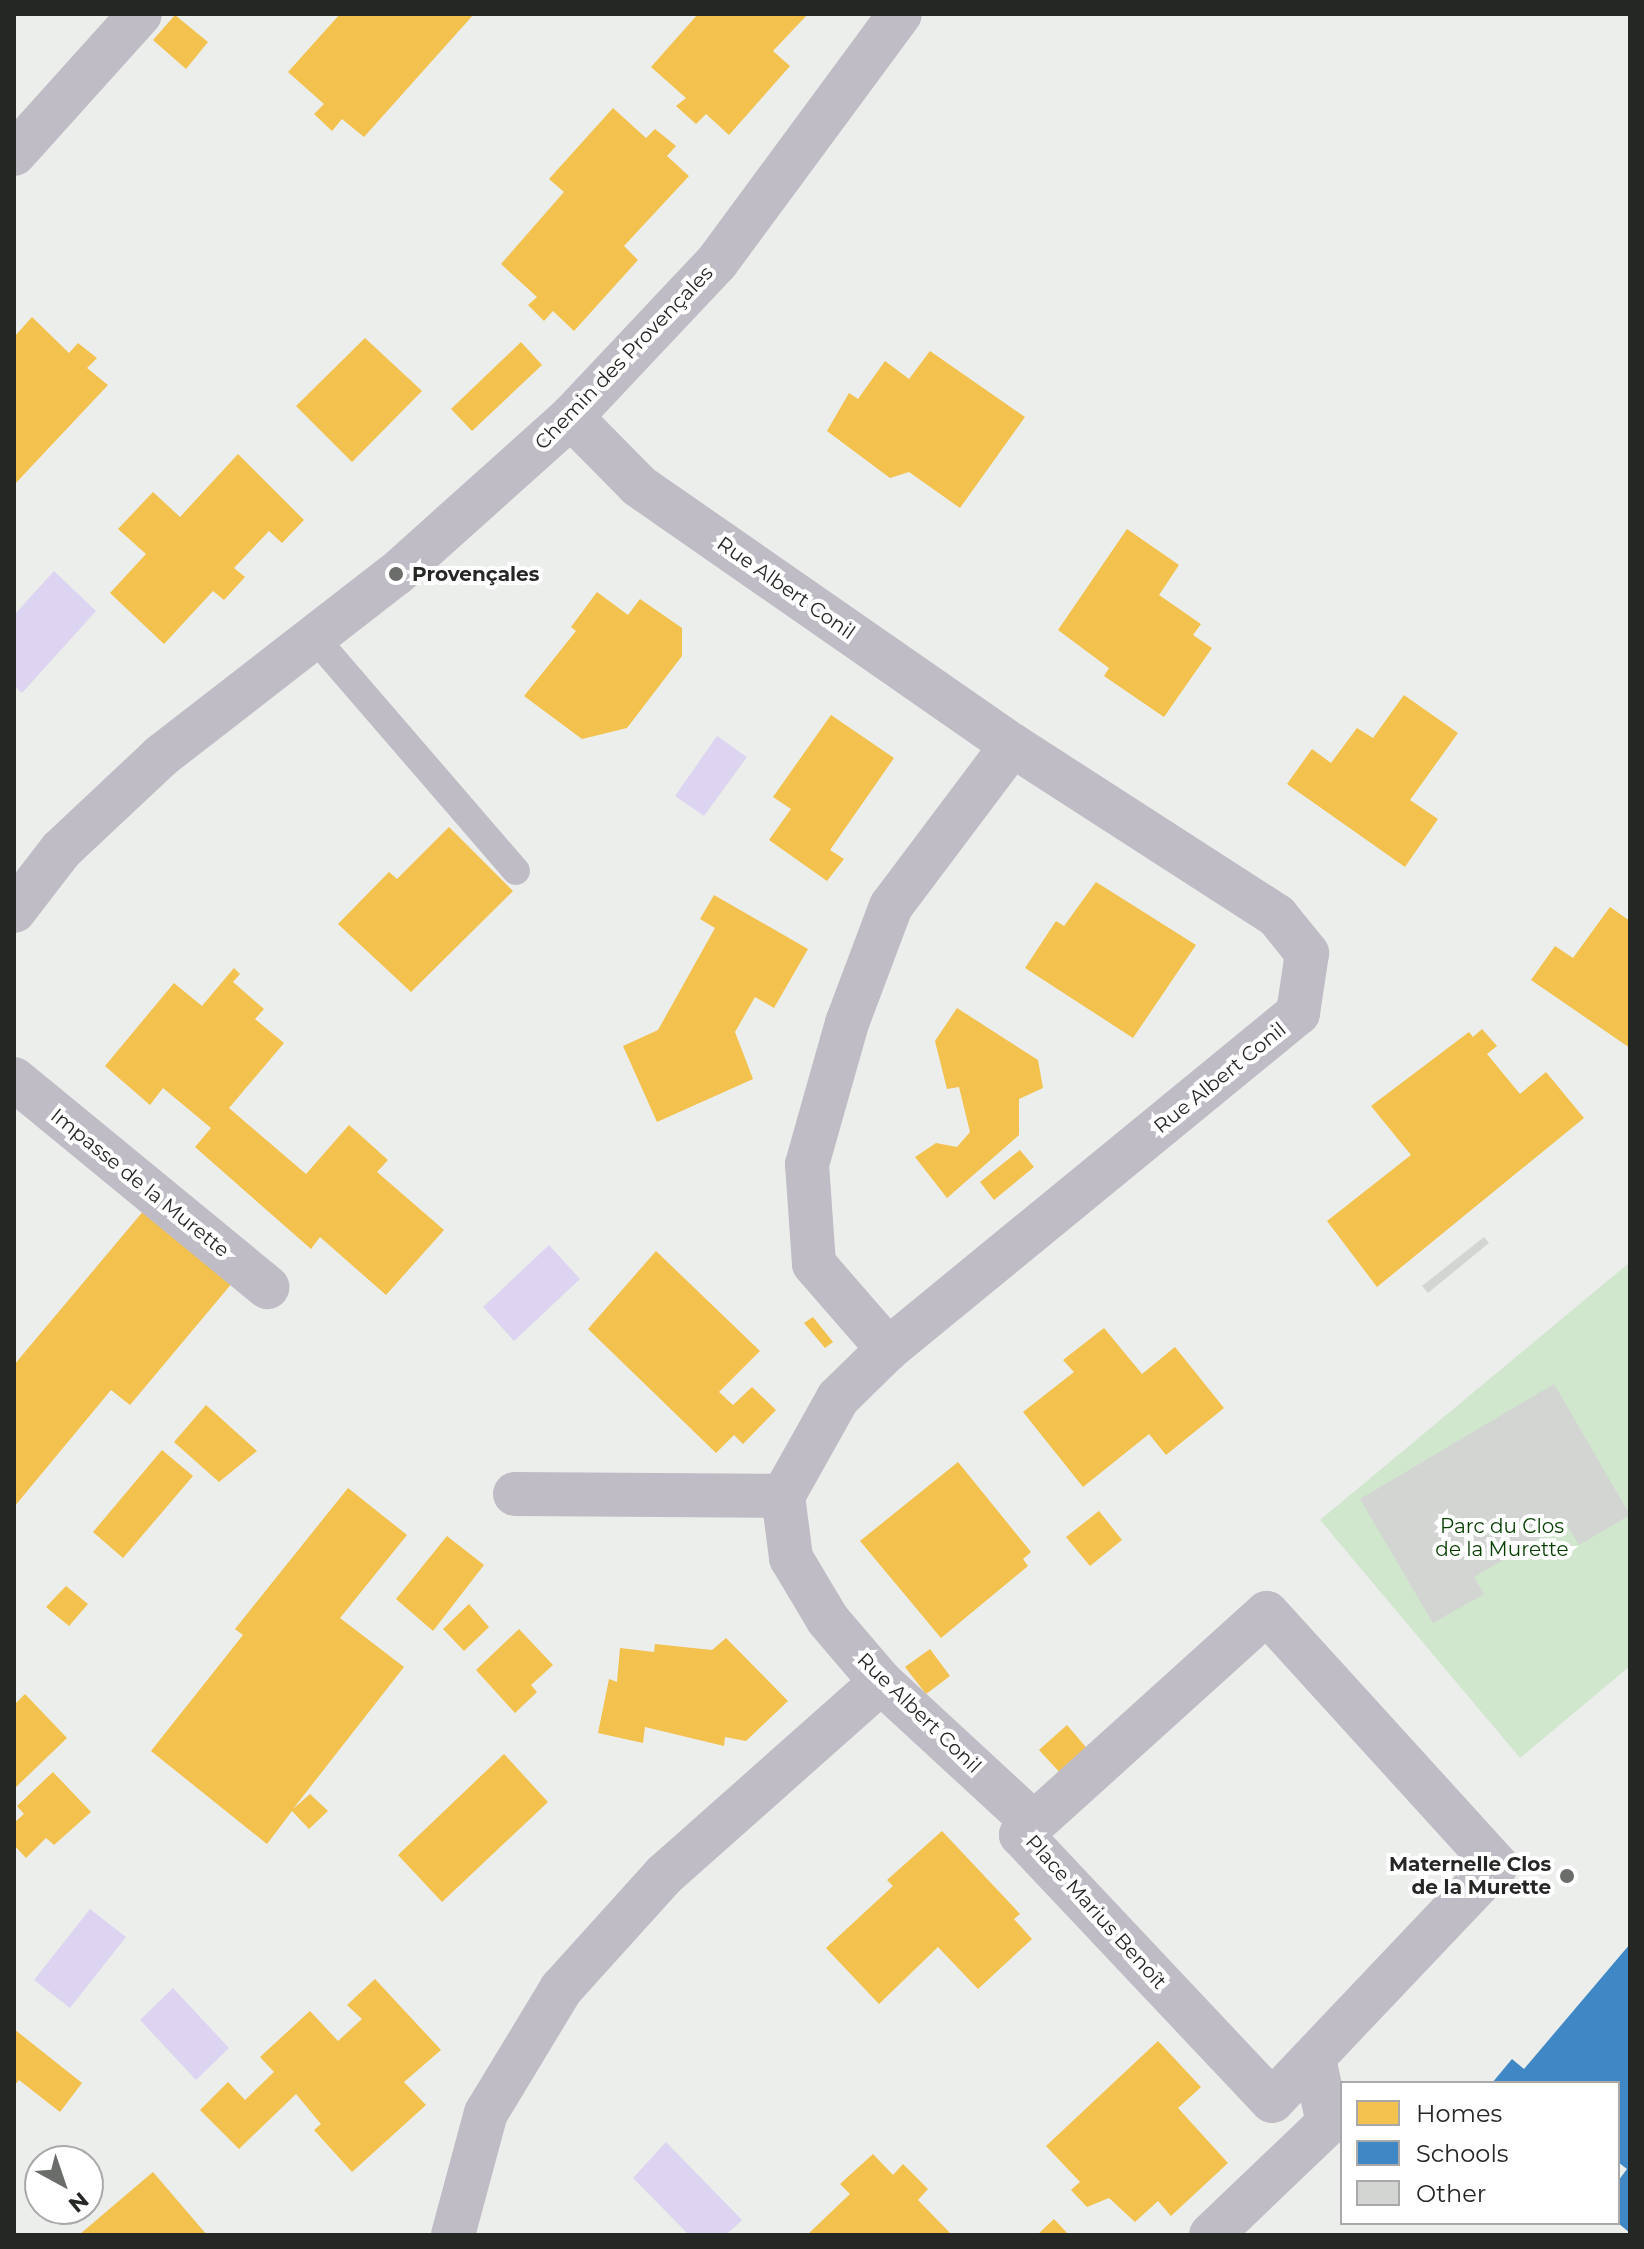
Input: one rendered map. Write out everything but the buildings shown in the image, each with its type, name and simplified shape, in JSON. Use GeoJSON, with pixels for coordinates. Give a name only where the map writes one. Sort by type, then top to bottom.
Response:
{"type":"FeatureCollection","features":[{"type":"Feature","properties":{"kind":"street"},"geometry":{"type":"LineString","coordinates":[[14,154],[140,14]]}},
{"type":"Feature","properties":{"kind":"street","name":"Chemin des Provençales"},"geometry":{"type":"LineString","coordinates":[[14,911],[61,850],[161,756],[396,574],[571,417],[717,262],[900,14]]}},
{"type":"Feature","properties":{"kind":"street","name":"Rue Albert Conil"},"geometry":{"type":"LineString","coordinates":[[571,417],[639,486],[1012,745],[1277,916],[1307,953],[1298,1013],[888,1349],[838,1398],[783,1496],[791,1558],[828,1620],[881,1682],[1034,1823]]}},
{"type":"Feature","properties":{"kind":"street"},"geometry":{"type":"LineString","coordinates":[[888,1349],[814,1264],[807,1164],[847,1023],[891,906],[1012,745]]}},
{"type":"Feature","properties":{"kind":"street","name":"Impasse de la Murette"},"geometry":{"type":"LineString","coordinates":[[14,1079],[267,1287]]}},
{"type":"Feature","properties":{"kind":"street"},"geometry":{"type":"LineString","coordinates":[[515,1494],[783,1496]]}},
{"type":"Feature","properties":{"kind":"street","name":"Place Marius Benoît"},"geometry":{"type":"LineString","coordinates":[[1267,1613],[1496,1865],[1314,2059],[1272,2101],[1021,1835],[1267,1613]]}},
{"type":"Feature","properties":{"kind":"street"},"geometry":{"type":"LineString","coordinates":[[453,2235],[486,2113],[561,1989],[664,1875],[881,1682]]}},
{"type":"Feature","properties":{"kind":"street"},"geometry":{"type":"LineString","coordinates":[[1211,2235],[1328,2123],[1314,2059]]}},
{"type":"Feature","properties":{"kind":"lane"},"geometry":{"type":"LineString","coordinates":[[314,637],[516,871]]}},
{"type":"Feature","properties":{"kind":"green space","name":"Parc du Clos de la Murette"},"geometry":{"type":"Polygon","coordinates":[[[1630,1262],[1630,1666],[1520,1758],[1320,1520],[1630,1262]]]}},
{"type":"Feature","properties":{"kind":"shaded area"},"geometry":{"type":"Polygon","coordinates":[[[54,571],[96,611],[22,693],[14,686],[14,615],[54,571]]]}},
{"type":"Feature","properties":{"kind":"shaded area"},"geometry":{"type":"Polygon","coordinates":[[[717,736],[747,757],[704,816],[675,796],[717,736]]]}},
{"type":"Feature","properties":{"kind":"shaded area"},"geometry":{"type":"Polygon","coordinates":[[[549,1245],[580,1279],[514,1341],[483,1307],[549,1245]]]}},
{"type":"Feature","properties":{"kind":"shaded area"},"geometry":{"type":"Polygon","coordinates":[[[90,1909],[126,1937],[70,2008],[34,1980],[90,1909]]]}},
{"type":"Feature","properties":{"kind":"shaded area"},"geometry":{"type":"Polygon","coordinates":[[[173,1988],[229,2048],[196,2080],[140,2020],[173,1988]]]}},
{"type":"Feature","properties":{"kind":"shaded area"},"geometry":{"type":"Polygon","coordinates":[[[666,2142],[742,2220],[726,2235],[689,2235],[633,2178],[666,2142]]]}},
{"type":"Feature","properties":{"kind":"place","name":"Provençales"},"geometry":{"type":"Point","coordinates":[396,574]}},
{"type":"Feature","properties":{"kind":"place","name":"Maternelle Clos de la Murette"},"geometry":{"type":"Point","coordinates":[1567,1876]}}]}
